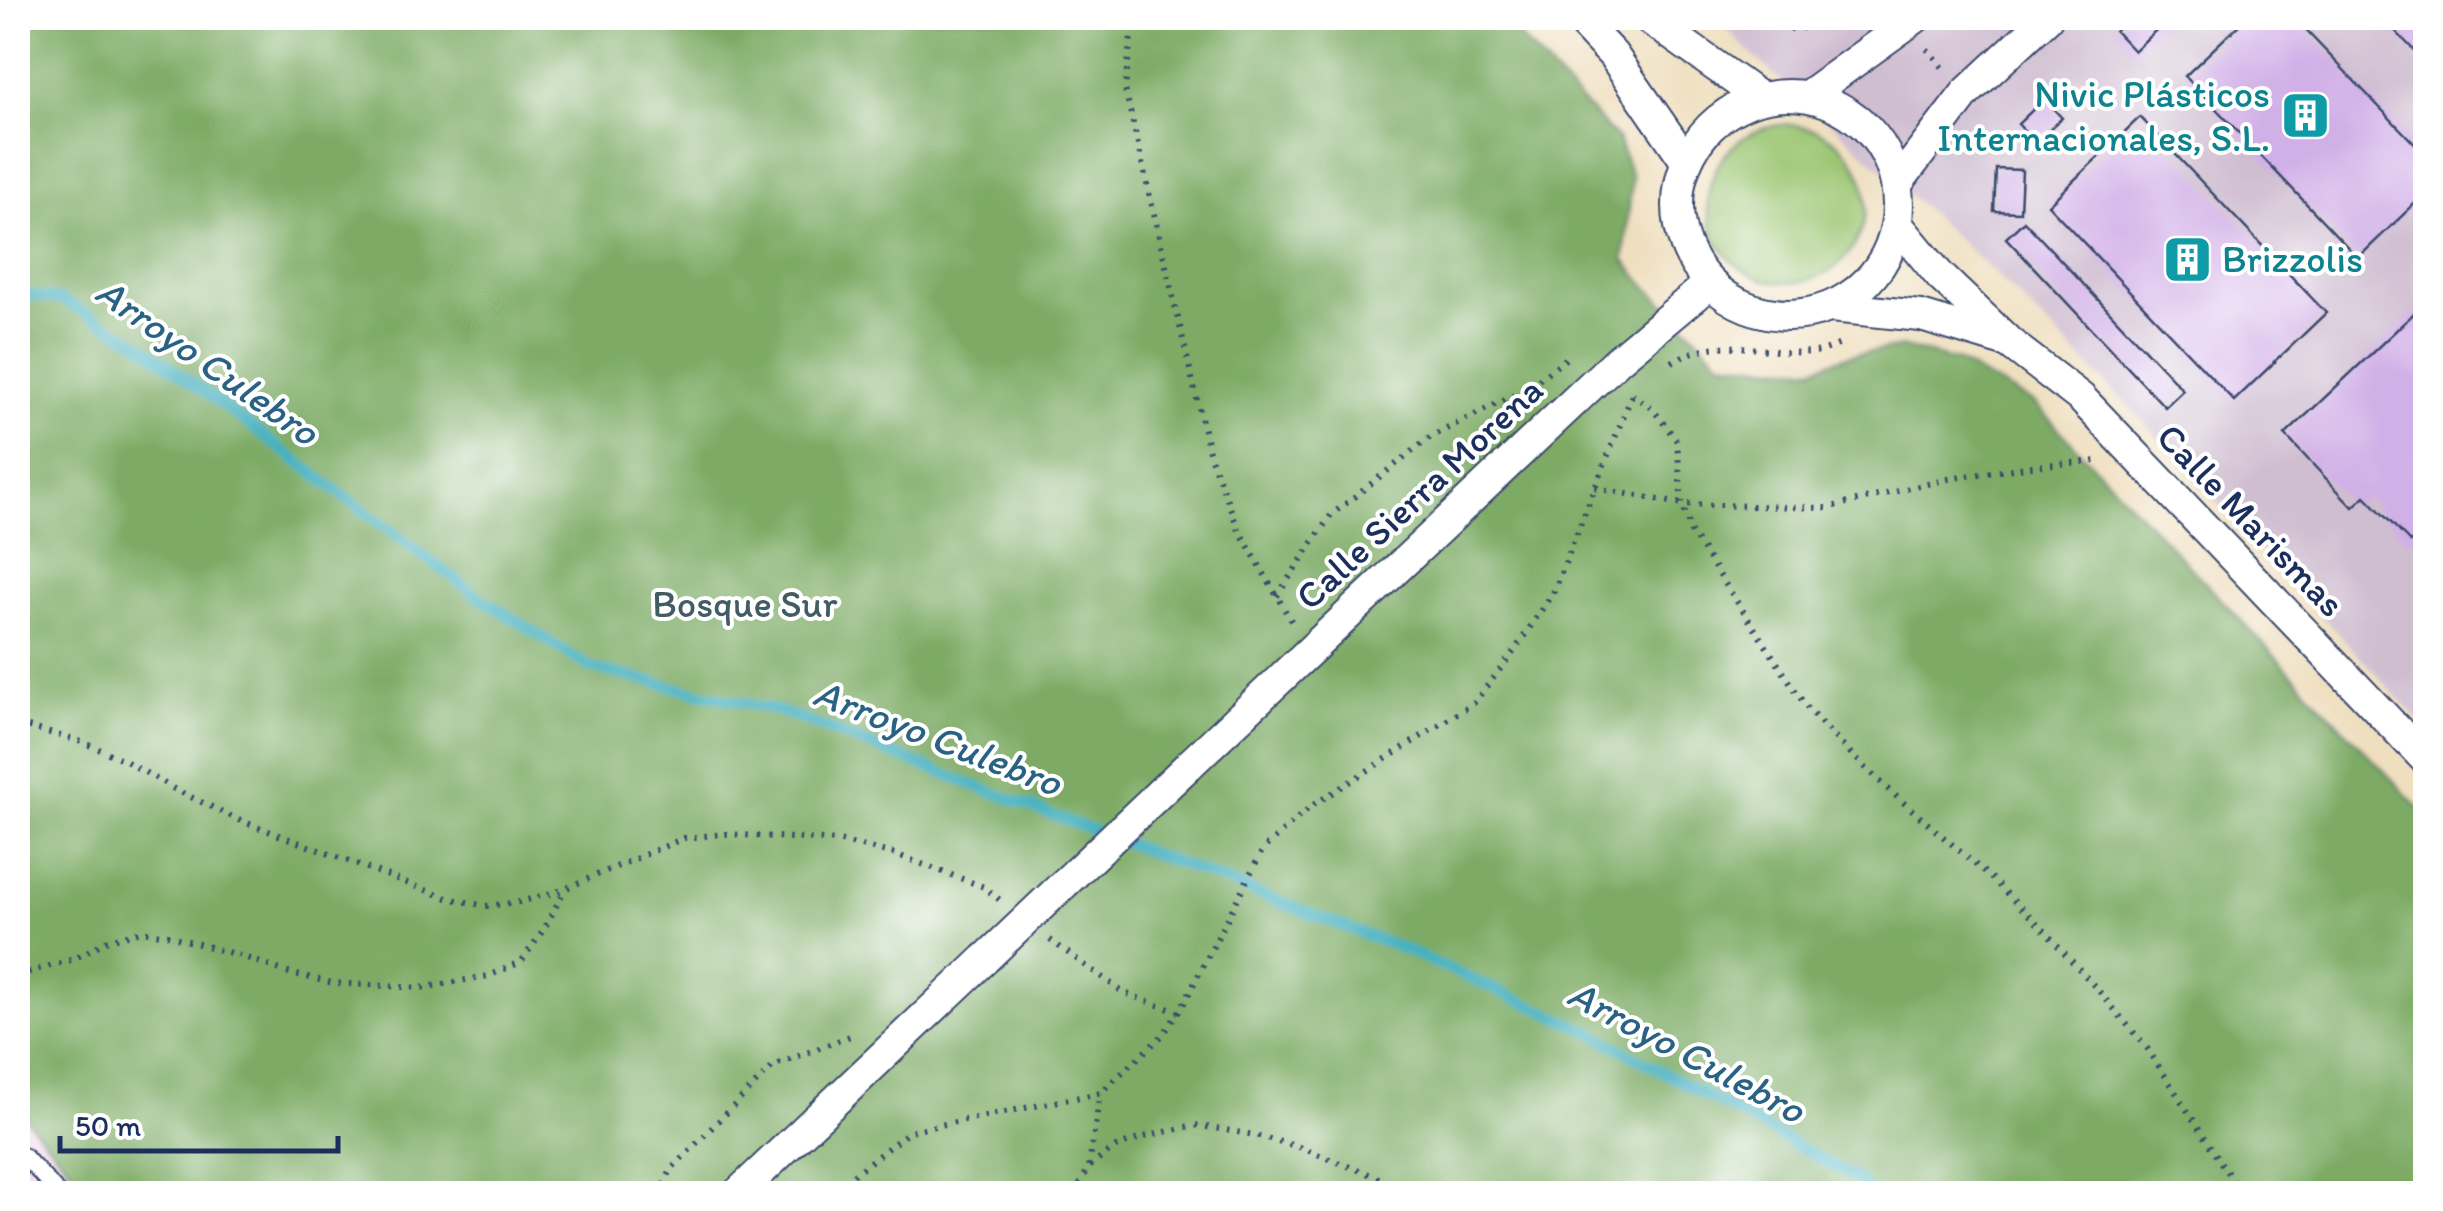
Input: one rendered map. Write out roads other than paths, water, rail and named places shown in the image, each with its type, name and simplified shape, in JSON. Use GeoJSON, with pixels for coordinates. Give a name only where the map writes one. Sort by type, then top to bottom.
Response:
{"type":"FeatureCollection","features":[{"type":"Feature","properties":{"kind":"street"},"geometry":{"type":"LineString","coordinates":[[1578,18],[1613,55],[1686,160]]}},
{"type":"Feature","properties":{"kind":"street"},"geometry":{"type":"LineString","coordinates":[[1648,18],[1759,98]]}},
{"type":"Feature","properties":{"kind":"street"},"geometry":{"type":"LineString","coordinates":[[1897,184],[1966,93],[2046,18]]}},
{"type":"Feature","properties":{"kind":"street"},"geometry":{"type":"LineString","coordinates":[[1807,96],[1910,22]]}},
{"type":"Feature","properties":{"kind":"street"},"geometry":{"type":"LineString","coordinates":[[1782,94],[1807,96],[1838,106],[1866,126],[1885,153],[1897,184],[1897,224],[1885,259],[1862,288],[1831,307],[1799,315],[1766,314],[1736,303],[1710,283],[1690,257],[1678,226],[1677,192],[1686,160],[1703,133],[1728,111],[1759,98],[1782,94]]}},
{"type":"Feature","properties":{"kind":"street","name":"Calle Marismas"},"geometry":{"type":"LineString","coordinates":[[1897,224],[1940,276],[2011,344],[2081,398],[2426,760]]}},
{"type":"Feature","properties":{"kind":"street","name":"Calle Sierra Morena"},"geometry":{"type":"LineString","coordinates":[[737,1194],[1618,360],[1710,283]]}},
{"type":"Feature","properties":{"kind":"street","name":"Calle Marismas"},"geometry":{"type":"LineString","coordinates":[[1831,307],[1921,316],[2011,344]]}},
{"type":"Feature","properties":{"kind":"lane"},"geometry":{"type":"LineString","coordinates":[[18,1155],[24,1156],[59,1194]]}},
{"type":"Feature","properties":{"kind":"waterway","name":"Arroyo Culebro"},"geometry":{"type":"LineString","coordinates":[[18,293],[62,300],[138,342],[479,597],[591,668],[780,711],[1413,953],[1589,1031],[1859,1180],[1871,1194]]}},
{"type":"Feature","properties":{"kind":"place","name":"Nivic Plásticos Internacionales, S.L."},"geometry":{"type":"Point","coordinates":[2305,116]}},
{"type":"Feature","properties":{"kind":"place","name":"Brizzolis"},"geometry":{"type":"Point","coordinates":[2187,259]}},
{"type":"Feature","properties":{"kind":"park label","name":"Bosque Sur"},"geometry":{"type":"Point","coordinates":[745,604]}}]}
